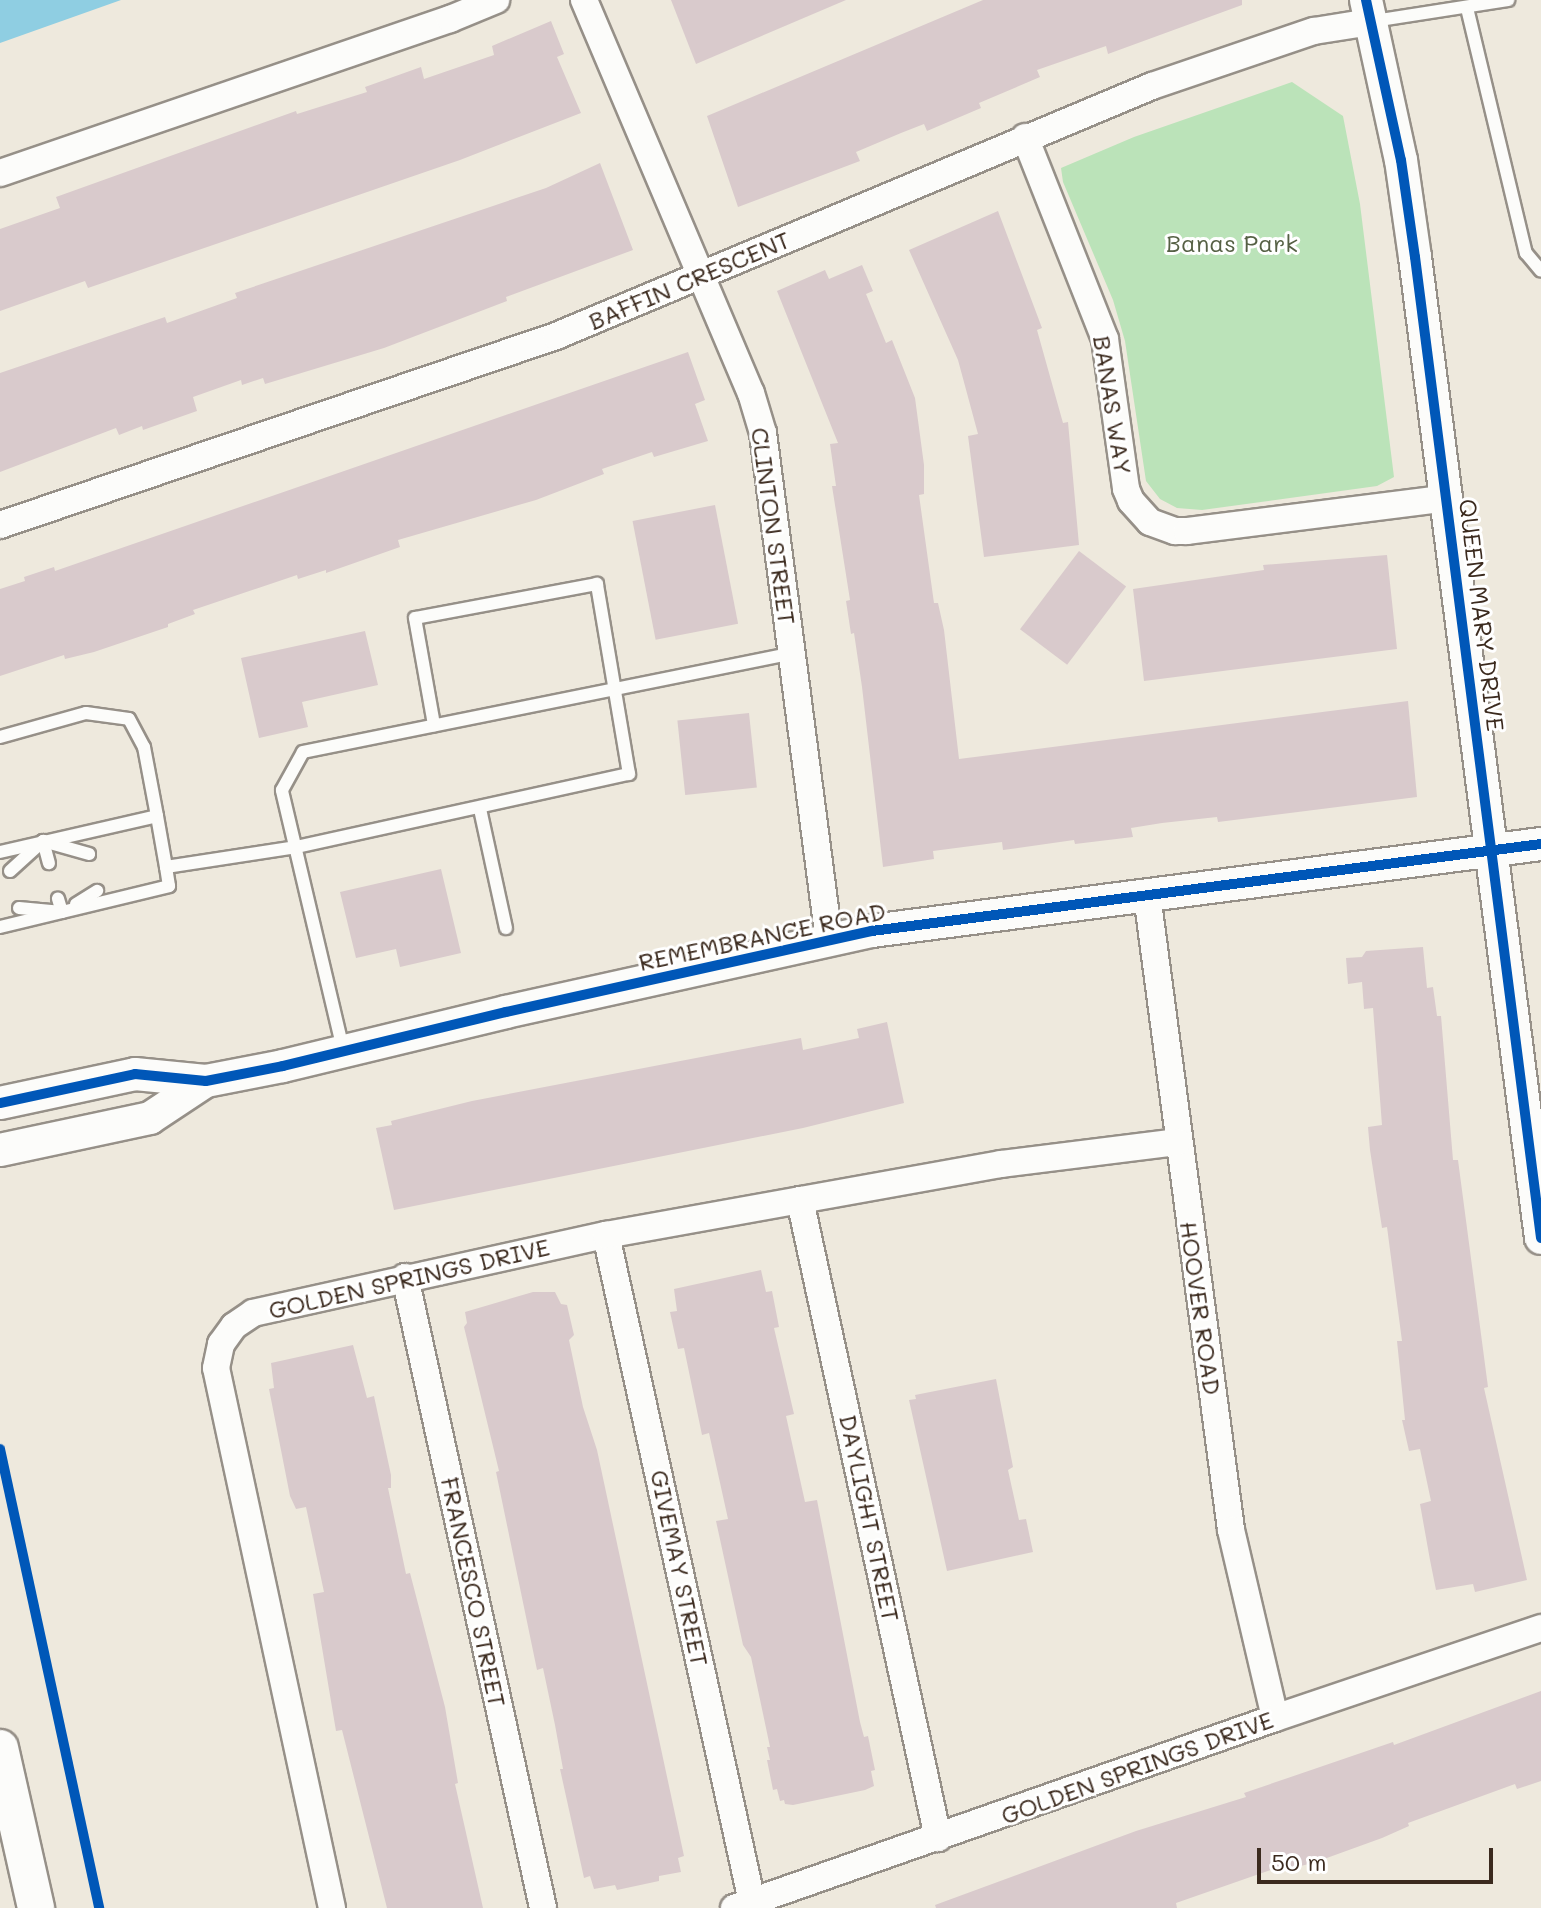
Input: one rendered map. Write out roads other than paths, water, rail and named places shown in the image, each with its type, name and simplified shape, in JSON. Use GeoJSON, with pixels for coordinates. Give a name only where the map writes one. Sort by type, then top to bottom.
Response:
{"type":"FeatureCollection","features":[{"type":"Feature","properties":{"kind":"main road"},"geometry":{"type":"LineString","coordinates":[[0,1748],[36,1908]]}},
{"type":"Feature","properties":{"kind":"street"},"geometry":{"type":"LineString","coordinates":[[0,173],[450,19],[496,0]]}},
{"type":"Feature","properties":{"kind":"street","name":"CLINTON STREET"},"geometry":{"type":"LineString","coordinates":[[584,0],[751,393],[763,433],[829,940]]}},
{"type":"Feature","properties":{"kind":"street","name":"BAFFIN CRESCENT"},"geometry":{"type":"LineString","coordinates":[[0,525],[556,336],[1152,86],[1368,11]]}},
{"type":"Feature","properties":{"kind":"street","name":"QUEEN MARY DRIVE"},"geometry":{"type":"LineString","coordinates":[[1368,11],[1401,160],[1541,1238]]}},
{"type":"Feature","properties":{"kind":"street","name":"BANAS WAY"},"geometry":{"type":"LineString","coordinates":[[1025,137],[1105,339],[1126,489],[1131,501],[1150,522],[1175,531],[1187,531],[1447,498]]}},
{"type":"Feature","properties":{"kind":"street","name":"REMEMBRANCE ROAD"},"geometry":{"type":"LineString","coordinates":[[0,1103],[135,1074],[206,1081],[872,931],[1541,844]]}},
{"type":"Feature","properties":{"kind":"street","name":"HOOVER ROAD"},"geometry":{"type":"LineString","coordinates":[[1147,895],[1231,1530],[1275,1718]]}},
{"type":"Feature","properties":{"kind":"street","name":"REMEMBRANCE ROAD"},"geometry":{"type":"LineString","coordinates":[[0,1150],[150,1118],[206,1081]]}},
{"type":"Feature","properties":{"kind":"street","name":"GOLDEN SPRINGS DRIVE"},"geometry":{"type":"LineString","coordinates":[[332,1908],[216,1368],[221,1344],[234,1326],[253,1313],[606,1235],[1001,1164],[1178,1142]]}},
{"type":"Feature","properties":{"kind":"street","name":"DAYLIGHT STREET"},"geometry":{"type":"LineString","coordinates":[[800,1200],[938,1838]]}},
{"type":"Feature","properties":{"kind":"street","name":"GIVEMAY STREET"},"geometry":{"type":"LineString","coordinates":[[606,1235],[743,1905]]}},
{"type":"Feature","properties":{"kind":"street","name":"FRANCESCO STREET"},"geometry":{"type":"LineString","coordinates":[[405,1277],[543,1908]]}},
{"type":"Feature","properties":{"kind":"street","name":"GOLDEN SPRINGS DRIVE"},"geometry":{"type":"LineString","coordinates":[[743,1905],[1541,1628]]}},
{"type":"Feature","properties":{"kind":"lane"},"geometry":{"type":"LineString","coordinates":[[1368,11],[1467,8],[1508,0]]}},
{"type":"Feature","properties":{"kind":"lane"},"geometry":{"type":"LineString","coordinates":[[1467,8],[1526,253],[1541,271]]}},
{"type":"Feature","properties":{"kind":"lane"},"geometry":{"type":"LineString","coordinates":[[166,867],[296,847],[629,774],[597,584],[415,618],[434,725]]}},
{"type":"Feature","properties":{"kind":"lane"},"geometry":{"type":"LineString","coordinates":[[344,1052],[282,790],[303,752],[792,653]]}},
{"type":"Feature","properties":{"kind":"lane"},"geometry":{"type":"LineString","coordinates":[[0,737],[86,713],[129,719],[144,747],[169,886],[60,905],[19,908]]}},
{"type":"Feature","properties":{"kind":"lane"},"geometry":{"type":"LineString","coordinates":[[480,809],[506,928]]}},
{"type":"Feature","properties":{"kind":"lane"},"geometry":{"type":"LineString","coordinates":[[0,852],[157,816]]}},
{"type":"Feature","properties":{"kind":"lane"},"geometry":{"type":"LineString","coordinates":[[43,841],[89,854]]}},
{"type":"Feature","properties":{"kind":"lane"},"geometry":{"type":"LineString","coordinates":[[43,841],[49,863]]}},
{"type":"Feature","properties":{"kind":"lane"},"geometry":{"type":"LineString","coordinates":[[10,871],[43,841]]}},
{"type":"Feature","properties":{"kind":"lane"},"geometry":{"type":"LineString","coordinates":[[0,927],[97,891]]}},
{"type":"Feature","properties":{"kind":"water"},"geometry":{"type":"Polygon","coordinates":[[[0,0],[121,0],[0,43],[0,0]]]}},
{"type":"Feature","properties":{"kind":"park label","name":"Banas Park"},"geometry":{"type":"Point","coordinates":[1232,243]}}]}
